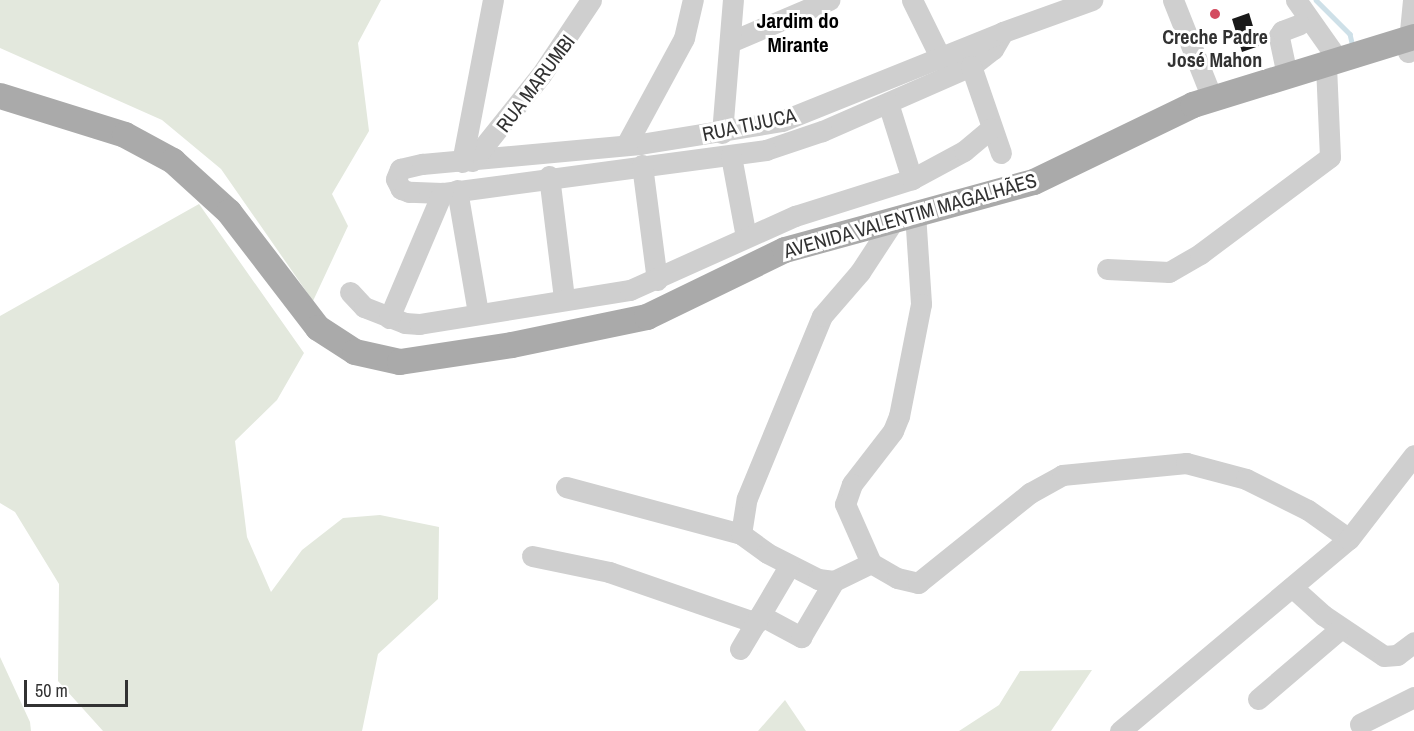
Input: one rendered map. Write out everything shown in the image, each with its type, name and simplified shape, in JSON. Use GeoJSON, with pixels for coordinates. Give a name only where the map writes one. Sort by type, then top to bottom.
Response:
{"type":"FeatureCollection","features":[{"type":"Feature","properties":{"kind":"main road","name":"AVENIDA VALENTIM MAGALHÃES"},"geometry":{"type":"LineString","coordinates":[[0,96],[125,135],[173,161],[229,212],[308,318],[340,343],[372,358],[400,362],[454,356],[647,317],[785,250],[905,215],[1034,182],[1212,98],[1287,75],[1411,44]]}},
{"type":"Feature","properties":{"kind":"street"},"geometry":{"type":"LineString","coordinates":[[467,161],[493,0]]}},
{"type":"Feature","properties":{"kind":"street","name":"RUA MARUMBI"},"geometry":{"type":"LineString","coordinates":[[467,161],[541,75],[591,0]]}},
{"type":"Feature","properties":{"kind":"street"},"geometry":{"type":"LineString","coordinates":[[626,145],[684,38],[693,0]]}},
{"type":"Feature","properties":{"kind":"street"},"geometry":{"type":"LineString","coordinates":[[722,133],[733,0]]}},
{"type":"Feature","properties":{"kind":"street"},"geometry":{"type":"LineString","coordinates":[[730,42],[829,0]]}},
{"type":"Feature","properties":{"kind":"street"},"geometry":{"type":"LineString","coordinates":[[912,0],[941,58]]}},
{"type":"Feature","properties":{"kind":"street"},"geometry":{"type":"LineString","coordinates":[[1173,0],[1212,98]]}},
{"type":"Feature","properties":{"kind":"street"},"geometry":{"type":"LineString","coordinates":[[1107,269],[1169,272],[1200,254],[1330,158],[1332,63],[1296,0]]}},
{"type":"Feature","properties":{"kind":"street"},"geometry":{"type":"LineString","coordinates":[[1411,44],[1413,0]]}},
{"type":"Feature","properties":{"kind":"street","name":"RUA TIJUCA"},"geometry":{"type":"LineString","coordinates":[[449,192],[409,192],[398,185],[400,169],[422,164],[626,145],[722,133],[782,121],[1080,2]]}},
{"type":"Feature","properties":{"kind":"street"},"geometry":{"type":"LineString","coordinates":[[1287,75],[1279,36],[1282,30],[1300,24]]}},
{"type":"Feature","properties":{"kind":"street"},"geometry":{"type":"LineString","coordinates":[[449,192],[549,176],[731,156],[798,140],[971,66],[993,49],[1003,32]]}},
{"type":"Feature","properties":{"kind":"street"},"geometry":{"type":"LineString","coordinates":[[971,66],[1001,153]]}},
{"type":"Feature","properties":{"kind":"street"},"geometry":{"type":"LineString","coordinates":[[888,103],[912,178]]}},
{"type":"Feature","properties":{"kind":"street"},"geometry":{"type":"LineString","coordinates":[[350,292],[364,307],[389,318],[419,324],[630,290],[657,280],[795,216],[912,178],[964,152],[991,128]]}},
{"type":"Feature","properties":{"kind":"street"},"geometry":{"type":"LineString","coordinates":[[731,156],[746,237]]}},
{"type":"Feature","properties":{"kind":"street"},"geometry":{"type":"LineString","coordinates":[[642,165],[657,280]]}},
{"type":"Feature","properties":{"kind":"street"},"geometry":{"type":"LineString","coordinates":[[549,176],[564,299]]}},
{"type":"Feature","properties":{"kind":"street"},"geometry":{"type":"LineString","coordinates":[[449,192],[478,313]]}},
{"type":"Feature","properties":{"kind":"street"},"geometry":{"type":"LineString","coordinates":[[389,318],[449,192]]}},
{"type":"Feature","properties":{"kind":"street"},"geometry":{"type":"LineString","coordinates":[[741,534],[747,498],[822,316],[905,215]]}},
{"type":"Feature","properties":{"kind":"street"},"geometry":{"type":"LineString","coordinates":[[905,215],[921,304],[899,416],[893,431],[852,484],[846,504],[871,563],[897,578],[918,583],[1053,479],[1186,463],[1246,479],[1308,510],[1349,539]]}},
{"type":"Feature","properties":{"kind":"street"},"geometry":{"type":"LineString","coordinates":[[1120,731],[1349,539],[1414,455]]}},
{"type":"Feature","properties":{"kind":"street"},"geometry":{"type":"LineString","coordinates":[[566,487],[741,534],[789,566],[818,579],[834,581],[871,563]]}},
{"type":"Feature","properties":{"kind":"street"},"geometry":{"type":"LineString","coordinates":[[532,556],[609,572],[758,619],[801,637],[834,581]]}},
{"type":"Feature","properties":{"kind":"street"},"geometry":{"type":"LineString","coordinates":[[740,650],[789,566]]}},
{"type":"Feature","properties":{"kind":"street"},"geometry":{"type":"LineString","coordinates":[[1292,586],[1341,628],[1384,656],[1397,655],[1414,642]]}},
{"type":"Feature","properties":{"kind":"street"},"geometry":{"type":"LineString","coordinates":[[1258,699],[1341,628]]}},
{"type":"Feature","properties":{"kind":"street"},"geometry":{"type":"LineString","coordinates":[[1360,724],[1414,697]]}},
{"type":"Feature","properties":{"kind":"shaded area"},"geometry":{"type":"Polygon","coordinates":[[[0,0],[381,0],[358,43],[369,131],[332,194],[348,226],[313,301],[221,169],[162,120],[0,48],[0,0]]]}},
{"type":"Feature","properties":{"kind":"shaded area"},"geometry":{"type":"Polygon","coordinates":[[[199,204],[304,353],[277,400],[235,441],[247,537],[271,592],[302,550],[343,518],[380,515],[439,527],[438,599],[378,654],[362,731],[103,731],[58,681],[59,584],[15,512],[0,503],[0,316],[199,204]]]}},
{"type":"Feature","properties":{"kind":"shaded area"},"geometry":{"type":"Polygon","coordinates":[[[0,657],[30,722],[31,731],[0,731],[0,657]]]}},
{"type":"Feature","properties":{"kind":"shaded area"},"geometry":{"type":"Polygon","coordinates":[[[1092,670],[1051,731],[959,731],[999,705],[1020,671],[1092,670]]]}},
{"type":"Feature","properties":{"kind":"shaded area"},"geometry":{"type":"Polygon","coordinates":[[[785,700],[806,731],[758,731],[785,700]]]}},
{"type":"Feature","properties":{"kind":"building"},"geometry":{"type":"Polygon","coordinates":[[[1249,13],[1259,46],[1242,52],[1232,19],[1249,13]]]}},
{"type":"Feature","properties":{"kind":"waterway"},"geometry":{"type":"LineString","coordinates":[[1316,0],[1350,34],[1352,43]]}},
{"type":"Feature","properties":{"kind":"place","name":"Creche Padre José Mahon"},"geometry":{"type":"Point","coordinates":[1215,14]}},
{"type":"Feature","properties":{"kind":"district","name":"Jardim do Mirante"},"geometry":{"type":"Point","coordinates":[798,33]}}]}
